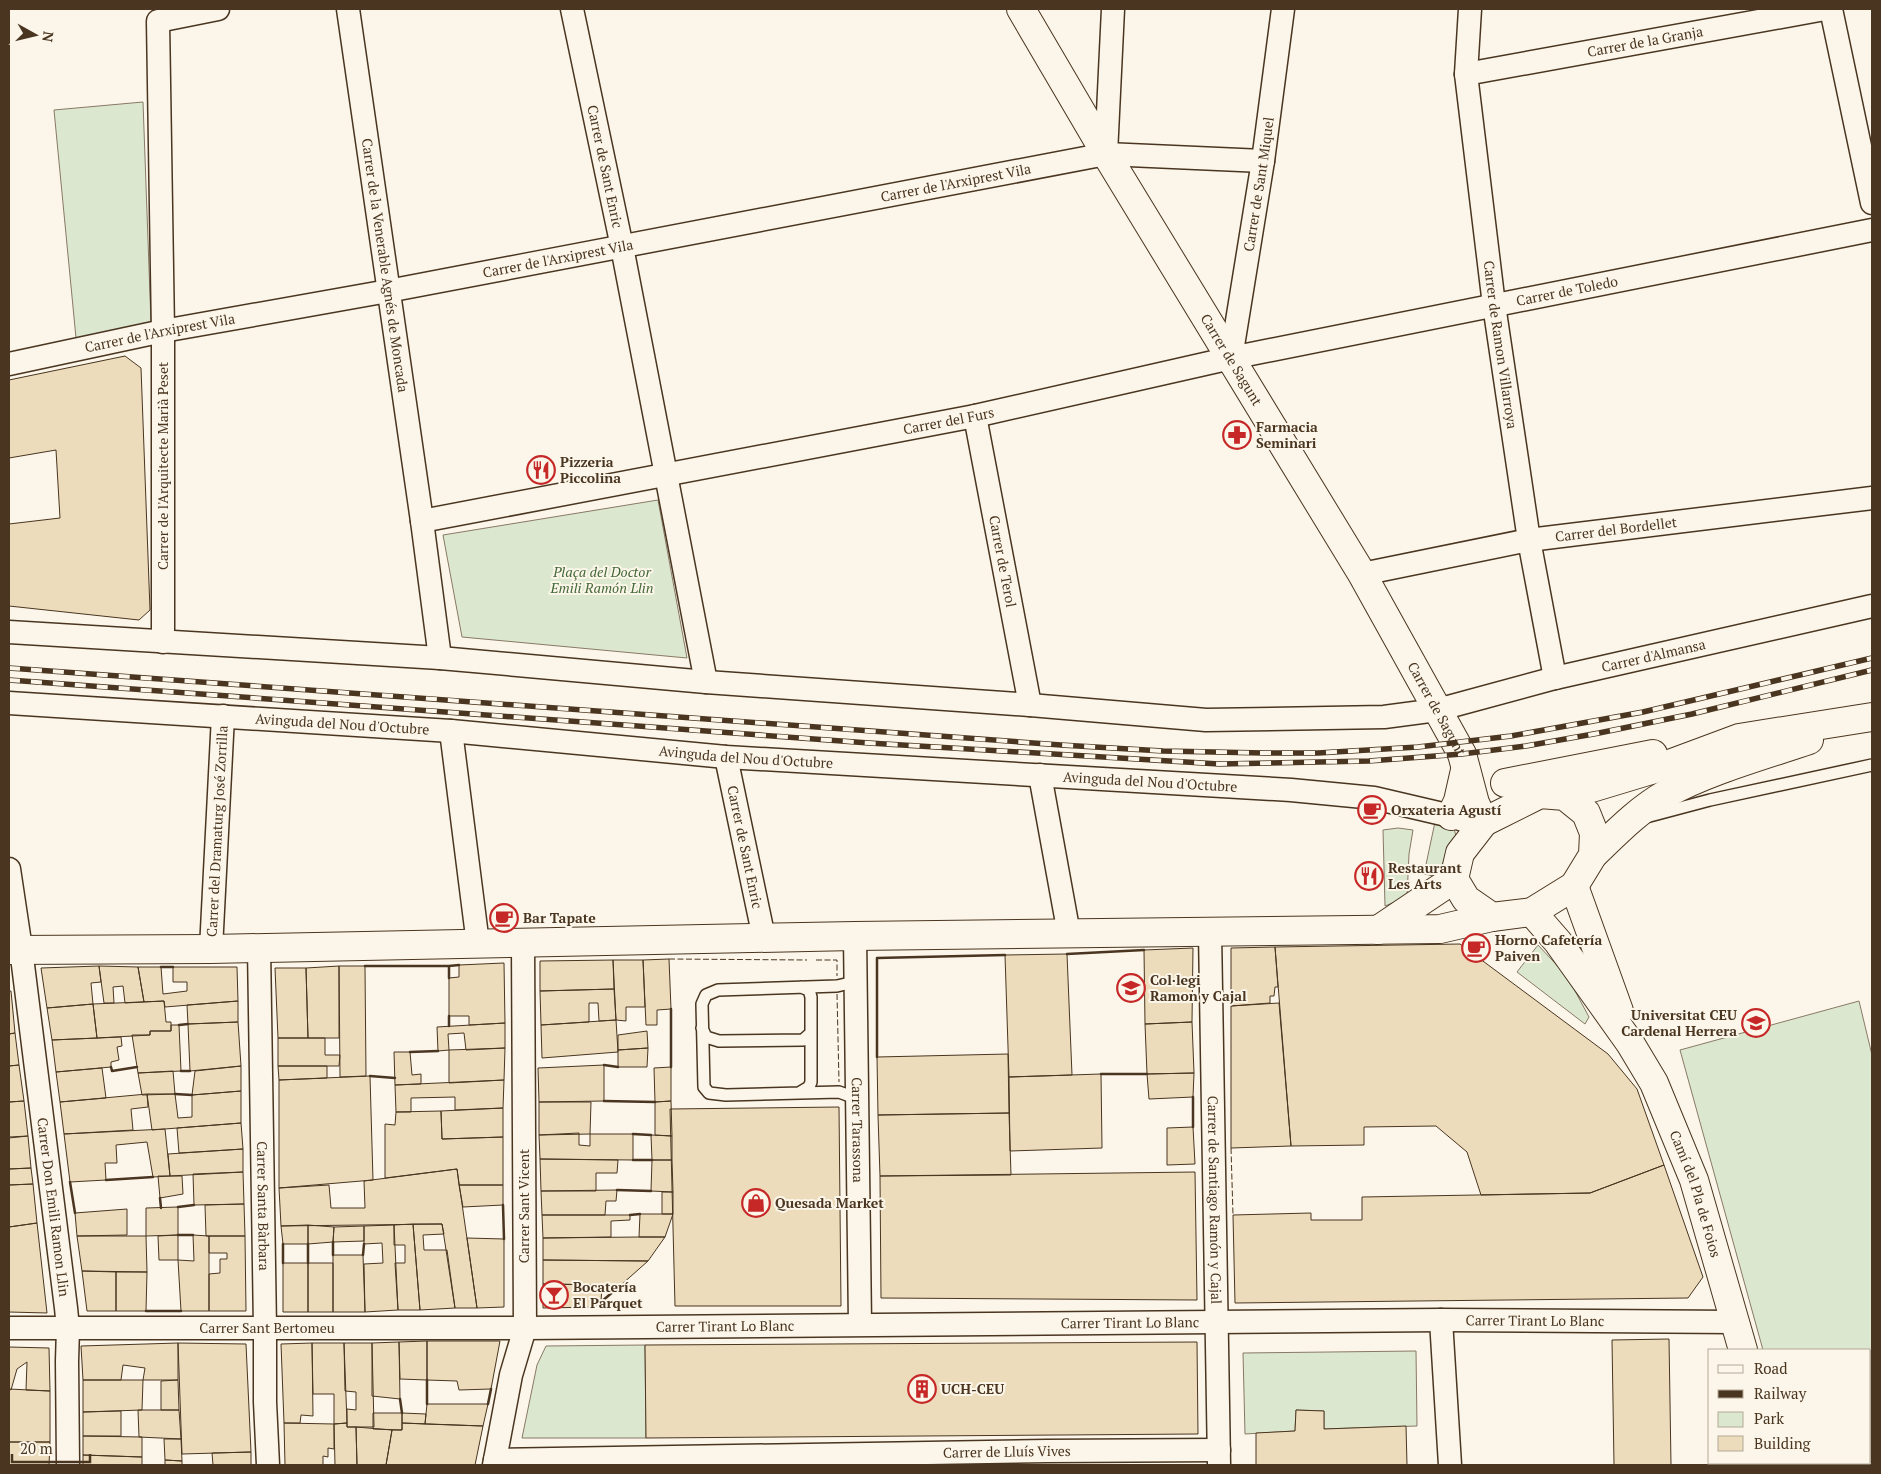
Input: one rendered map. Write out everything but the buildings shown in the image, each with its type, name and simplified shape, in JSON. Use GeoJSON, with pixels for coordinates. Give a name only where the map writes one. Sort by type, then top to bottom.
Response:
{"type":"FeatureCollection","features":[{"type":"Feature","properties":{"kind":"street","name":"Carrer de l'Arquitecte Marià Peset"},"geometry":{"type":"LineString","coordinates":[[163,642],[163,331],[158,21],[218,9]]}},
{"type":"Feature","properties":{"kind":"street","name":"Carrer de la Venerable Agnés de Moncada"},"geometry":{"type":"LineString","coordinates":[[348,9],[422,521]]}},
{"type":"Feature","properties":{"kind":"street","name":"Carrer de Sant Enric"},"geometry":{"type":"LineString","coordinates":[[572,9],[622,247],[665,474]]}},
{"type":"Feature","properties":{"kind":"street","name":"Carrer de Sagunt"},"geometry":{"type":"LineString","coordinates":[[1021,9],[1106,154],[1362,574],[1464,761],[1482,824]]}},
{"type":"Feature","properties":{"kind":"street"},"geometry":{"type":"LineString","coordinates":[[1106,154],[1113,9]]}},
{"type":"Feature","properties":{"kind":"street","name":"Carrer de Sant Miquel"},"geometry":{"type":"LineString","coordinates":[[1231,358],[1263,161],[1283,9]]}},
{"type":"Feature","properties":{"kind":"street","name":"Carrer de Ramon Villarroya"},"geometry":{"type":"LineString","coordinates":[[1470,9],[1466,74],[1494,306],[1529,540],[1554,678]]}},
{"type":"Feature","properties":{"kind":"street","name":"Carrer de la Granja"},"geometry":{"type":"LineString","coordinates":[[1466,74],[1825,9]]}},
{"type":"Feature","properties":{"kind":"street"},"geometry":{"type":"LineString","coordinates":[[1831,9],[1872,203]]}},
{"type":"Feature","properties":{"kind":"street","name":"Carrer de l'Arxiprest Vila"},"geometry":{"type":"LineString","coordinates":[[9,364],[163,331],[388,291],[1106,154],[1263,161]]}},
{"type":"Feature","properties":{"kind":"street","name":"Carrer de Toledo"},"geometry":{"type":"LineString","coordinates":[[1231,358],[1872,230]]}},
{"type":"Feature","properties":{"kind":"street","name":"Carrer del Furs"},"geometry":{"type":"LineString","coordinates":[[665,474],[975,416],[1231,358]]}},
{"type":"Feature","properties":{"kind":"street","name":"Carrer de Terol"},"geometry":{"type":"LineString","coordinates":[[975,416],[1030,705]]}},
{"type":"Feature","properties":{"kind":"street"},"geometry":{"type":"LineString","coordinates":[[440,658],[422,521],[665,474],[706,682]]}},
{"type":"Feature","properties":{"kind":"street","name":"Carrer del Bordellet"},"geometry":{"type":"LineString","coordinates":[[1362,574],[1529,540],[1872,498]]}},
{"type":"Feature","properties":{"kind":"street","name":"Carrer d'Almansa"},"geometry":{"type":"LineString","coordinates":[[1437,710],[1554,678],[1872,606]]}},
{"type":"Feature","properties":{"kind":"street"},"geometry":{"type":"LineString","coordinates":[[9,632],[440,658],[706,682],[1030,705],[1206,720],[1384,718],[1437,710]]}},
{"type":"Feature","properties":{"kind":"street","name":"Avinguda del Nou d'Octubre"},"geometry":{"type":"LineString","coordinates":[[9,703],[451,731],[726,757],[1291,790],[1374,798],[1482,824]]}},
{"type":"Feature","properties":{"kind":"street","name":"Carrer del Dramaturg José Zorrilla"},"geometry":{"type":"LineString","coordinates":[[211,949],[223,716]]}},
{"type":"Feature","properties":{"kind":"street"},"geometry":{"type":"LineString","coordinates":[[1505,783],[1739,738],[1872,718]]}},
{"type":"Feature","properties":{"kind":"street"},"geometry":{"type":"LineString","coordinates":[[15,950],[211,949],[855,936],[1440,929],[1492,917],[1532,912],[1574,886],[1593,855],[1632,818],[1666,794],[1707,776],[1872,718]]}},
{"type":"Feature","properties":{"kind":"street"},"geometry":{"type":"LineString","coordinates":[[451,731],[478,944]]}},
{"type":"Feature","properties":{"kind":"street"},"geometry":{"type":"LineString","coordinates":[[1378,930],[1454,879],[1460,853],[1482,824],[1552,795],[1661,767],[1739,738]]}},
{"type":"Feature","properties":{"kind":"street","name":"Carrer de Sant Enric"},"geometry":{"type":"LineString","coordinates":[[726,757],[764,938]]}},
{"type":"Feature","properties":{"kind":"street"},"geometry":{"type":"LineString","coordinates":[[1451,816],[1458,801],[1464,761],[1505,783],[1552,795],[1586,813],[1594,832],[1593,855]]}},
{"type":"Feature","properties":{"kind":"street"},"geometry":{"type":"LineString","coordinates":[[1040,775],[1069,934]]}},
{"type":"Feature","properties":{"kind":"street","name":"Carrer Don Emili Ramon Llin"},"geometry":{"type":"LineString","coordinates":[[9,869],[15,950],[68,1328],[68,1465]]}},
{"type":"Feature","properties":{"kind":"street"},"geometry":{"type":"LineString","coordinates":[[1454,879],[1466,899],[1492,917]]}},
{"type":"Feature","properties":{"kind":"street","name":"Camí del Pla de Foios"},"geometry":{"type":"LineString","coordinates":[[1574,886],[1630,1043]]}},
{"type":"Feature","properties":{"kind":"street","name":"Camí del Pla de Foios"},"geometry":{"type":"LineString","coordinates":[[1532,912],[1558,942],[1630,1043],[1654,1083],[1694,1180],[1742,1349]]}},
{"type":"Feature","properties":{"kind":"street","name":"Carrer de Santiago Ramón y Cajal"},"geometry":{"type":"LineString","coordinates":[[1210,932],[1219,1458]]}},
{"type":"Feature","properties":{"kind":"street","name":"Carrer Tarassona"},"geometry":{"type":"LineString","coordinates":[[855,936],[860,1324]]}},
{"type":"Feature","properties":{"kind":"street","name":"Carrer Sant Vicent"},"geometry":{"type":"LineString","coordinates":[[495,1462],[511,1375],[525,1328],[523,943]]}},
{"type":"Feature","properties":{"kind":"street","name":"Carrer Santa Bàrbara"},"geometry":{"type":"LineString","coordinates":[[259,947],[265,1402],[268,1465]]}},
{"type":"Feature","properties":{"kind":"street"},"geometry":{"type":"LineString","coordinates":[[1441,1320],[1450,1465]]}},
{"type":"Feature","properties":{"kind":"street","name":"Carrer Tirant Lo Blanc"},"geometry":{"type":"LineString","coordinates":[[525,1328],[1441,1320],[1735,1322]]}},
{"type":"Feature","properties":{"kind":"street","name":"Carrer Sant Bertomeu"},"geometry":{"type":"LineString","coordinates":[[9,1328],[525,1328]]}},
{"type":"Feature","properties":{"kind":"street","name":"Carrer de Lluís Vives"},"geometry":{"type":"LineString","coordinates":[[495,1462],[1027,1451],[1219,1458]]}},
{"type":"Feature","properties":{"kind":"lane"},"geometry":{"type":"LineString","coordinates":[[1632,818],[1644,818],[1710,800],[1872,765]]}},
{"type":"Feature","properties":{"kind":"lane"},"geometry":{"type":"LineString","coordinates":[[856,976],[846,986],[730,989],[710,992],[706,995],[702,1004],[702,1027],[704,1087],[709,1093],[726,1095],[839,1092],[850,1096],[857,1109]]}},
{"type":"Feature","properties":{"kind":"lane"},"geometry":{"type":"LineString","coordinates":[[798,1093],[809,1087],[811,1082],[811,997],[809,990],[800,987]]}},
{"type":"Feature","properties":{"kind":"lane"},"geometry":{"type":"LineString","coordinates":[[702,1027],[706,1037],[719,1041],[804,1040],[811,1034]]}},
{"type":"Feature","properties":{"kind":"green space"},"geometry":{"type":"Polygon","coordinates":[[[143,102],[151,323],[76,338],[54,110],[143,102]]]}},
{"type":"Feature","properties":{"kind":"green space","name":"Plaça del Doctor Emili Ramón Llin"},"geometry":{"type":"Polygon","coordinates":[[[658,500],[687,658],[462,637],[443,535],[658,500]]]}},
{"type":"Feature","properties":{"kind":"green space"},"geometry":{"type":"Polygon","coordinates":[[[1435,822],[1453,825],[1456,836],[1445,856],[1440,873],[1434,876],[1424,874],[1435,822]]]}},
{"type":"Feature","properties":{"kind":"green space"},"geometry":{"type":"Polygon","coordinates":[[[1398,828],[1413,830],[1409,854],[1407,897],[1385,906],[1383,830],[1398,828]]]}},
{"type":"Feature","properties":{"kind":"green space"},"geometry":{"type":"Polygon","coordinates":[[[1538,945],[1567,976],[1589,1017],[1585,1024],[1517,972],[1538,945]]]}},
{"type":"Feature","properties":{"kind":"green space"},"geometry":{"type":"Polygon","coordinates":[[[1859,1001],[1872,1055],[1872,1465],[1794,1465],[1871,1464],[1871,1349],[1763,1349],[1680,1050],[1859,1001]]]}},
{"type":"Feature","properties":{"kind":"green space"},"geometry":{"type":"Polygon","coordinates":[[[645,1345],[646,1438],[522,1438],[537,1365],[546,1346],[645,1345]]]}},
{"type":"Feature","properties":{"kind":"green space"},"geometry":{"type":"Polygon","coordinates":[[[1416,1351],[1417,1426],[1324,1429],[1324,1411],[1296,1410],[1295,1431],[1245,1434],[1243,1353],[1416,1351]]]}},
{"type":"Feature","properties":{"kind":"railway"},"geometry":{"type":"LineString","coordinates":[[9,668],[1061,745],[1163,751],[1318,753],[1418,747],[1511,736],[1643,712],[1872,658]]}},
{"type":"Feature","properties":{"kind":"railway"},"geometry":{"type":"LineString","coordinates":[[9,680],[869,743],[1219,764],[1369,761],[1462,754],[1526,746],[1692,714],[1872,670]]}},
{"type":"Feature","properties":{"kind":"fence"},"geometry":{"type":"LineString","coordinates":[[669,959],[807,960]]}},
{"type":"Feature","properties":{"kind":"fence"},"geometry":{"type":"LineString","coordinates":[[816,960],[837,960],[837,976]]}},
{"type":"Feature","properties":{"kind":"fence"},"geometry":{"type":"LineString","coordinates":[[837,994],[839,1082]]}},
{"type":"Feature","properties":{"kind":"fence"},"geometry":{"type":"LineString","coordinates":[[1231,1148],[1233,1215]]}},
{"type":"Feature","properties":{"kind":"wall"},"geometry":{"type":"LineString","coordinates":[[1067,954],[1144,950]]}},
{"type":"Feature","properties":{"kind":"wall"},"geometry":{"type":"LineString","coordinates":[[877,1057],[877,958],[1005,955]]}},
{"type":"Feature","properties":{"kind":"wall"},"geometry":{"type":"LineString","coordinates":[[449,978],[449,966],[459,965]]}},
{"type":"Feature","properties":{"kind":"wall"},"geometry":{"type":"LineString","coordinates":[[365,966],[449,966]]}},
{"type":"Feature","properties":{"kind":"wall"},"geometry":{"type":"LineString","coordinates":[[161,967],[173,967]]}},
{"type":"Feature","properties":{"kind":"wall"},"geometry":{"type":"LineString","coordinates":[[671,1009],[671,1067]]}},
{"type":"Feature","properties":{"kind":"wall"},"geometry":{"type":"LineString","coordinates":[[449,1016],[449,1026]]}},
{"type":"Feature","properties":{"kind":"wall"},"geometry":{"type":"LineString","coordinates":[[179,1025],[188,1024]]}},
{"type":"Feature","properties":{"kind":"wall"},"geometry":{"type":"LineString","coordinates":[[410,1052],[438,1051]]}},
{"type":"Feature","properties":{"kind":"wall"},"geometry":{"type":"LineString","coordinates":[[604,1065],[618,1067]]}},
{"type":"Feature","properties":{"kind":"wall"},"geometry":{"type":"LineString","coordinates":[[111,1067],[112,1071],[137,1067]]}},
{"type":"Feature","properties":{"kind":"wall"},"geometry":{"type":"LineString","coordinates":[[181,1071],[190,1071]]}},
{"type":"Feature","properties":{"kind":"wall"},"geometry":{"type":"LineString","coordinates":[[1101,1074],[1147,1074]]}},
{"type":"Feature","properties":{"kind":"wall"},"geometry":{"type":"LineString","coordinates":[[370,1076],[395,1078]]}},
{"type":"Feature","properties":{"kind":"wall"},"geometry":{"type":"LineString","coordinates":[[175,1094],[192,1095]]}},
{"type":"Feature","properties":{"kind":"wall"},"geometry":{"type":"LineString","coordinates":[[1193,1097],[1193,1127]]}},
{"type":"Feature","properties":{"kind":"wall"},"geometry":{"type":"LineString","coordinates":[[604,1101],[655,1102]]}},
{"type":"Feature","properties":{"kind":"wall"},"geometry":{"type":"LineString","coordinates":[[633,1134],[651,1135]]}},
{"type":"Feature","properties":{"kind":"wall"},"geometry":{"type":"LineString","coordinates":[[633,1160],[652,1160]]}},
{"type":"Feature","properties":{"kind":"wall"},"geometry":{"type":"LineString","coordinates":[[106,1180],[153,1177]]}},
{"type":"Feature","properties":{"kind":"wall"},"geometry":{"type":"LineString","coordinates":[[70,1182],[75,1213]]}},
{"type":"Feature","properties":{"kind":"wall"},"geometry":{"type":"LineString","coordinates":[[617,1190],[651,1191]]}},
{"type":"Feature","properties":{"kind":"wall"},"geometry":{"type":"LineString","coordinates":[[160,1198],[161,1208]]}},
{"type":"Feature","properties":{"kind":"wall"},"geometry":{"type":"LineString","coordinates":[[178,1207],[194,1205]]}},
{"type":"Feature","properties":{"kind":"wall"},"geometry":{"type":"LineString","coordinates":[[503,1205],[504,1239]]}},
{"type":"Feature","properties":{"kind":"wall"},"geometry":{"type":"LineString","coordinates":[[630,1215],[640,1214]]}},
{"type":"Feature","properties":{"kind":"wall"},"geometry":{"type":"LineString","coordinates":[[178,1235],[193,1235]]}},
{"type":"Feature","properties":{"kind":"wall"},"geometry":{"type":"LineString","coordinates":[[333,1242],[333,1255]]}},
{"type":"Feature","properties":{"kind":"wall"},"geometry":{"type":"LineString","coordinates":[[283,1244],[283,1263]]}},
{"type":"Feature","properties":{"kind":"wall"},"geometry":{"type":"LineString","coordinates":[[308,1244],[308,1263]]}},
{"type":"Feature","properties":{"kind":"wall"},"geometry":{"type":"LineString","coordinates":[[363,1255],[364,1244]]}},
{"type":"Feature","properties":{"kind":"wall"},"geometry":{"type":"LineString","coordinates":[[601,1302],[621,1285]]}},
{"type":"Feature","properties":{"kind":"wall"},"geometry":{"type":"LineString","coordinates":[[146,1311],[181,1311]]}},
{"type":"Feature","properties":{"kind":"wall"},"geometry":{"type":"LineString","coordinates":[[427,1380],[427,1404]]}},
{"type":"Feature","properties":{"kind":"wall"},"geometry":{"type":"LineString","coordinates":[[488,1404],[491,1389]]}},
{"type":"Feature","properties":{"kind":"wall"},"geometry":{"type":"LineString","coordinates":[[400,1399],[402,1413]]}},
{"type":"Feature","properties":{"kind":"place","name":"Farmacia Seminari"},"geometry":{"type":"Point","coordinates":[1237,435]}},
{"type":"Feature","properties":{"kind":"place","name":"Pizzeria Piccolina"},"geometry":{"type":"Point","coordinates":[541,470]}},
{"type":"Feature","properties":{"kind":"place","name":"Orxateria Agustí"},"geometry":{"type":"Point","coordinates":[1372,810]}},
{"type":"Feature","properties":{"kind":"place","name":"Restaurant Les Arts"},"geometry":{"type":"Point","coordinates":[1369,876]}},
{"type":"Feature","properties":{"kind":"place","name":"Bar Tapate"},"geometry":{"type":"Point","coordinates":[504,918]}},
{"type":"Feature","properties":{"kind":"place","name":"Horno Cafetería Paiven"},"geometry":{"type":"Point","coordinates":[1476,948]}},
{"type":"Feature","properties":{"kind":"place","name":"Col·legi Ramon y Cajal"},"geometry":{"type":"Point","coordinates":[1131,988]}},
{"type":"Feature","properties":{"kind":"place","name":"Universitat CEU Cardenal Herrera"},"geometry":{"type":"Point","coordinates":[1756,1023]}},
{"type":"Feature","properties":{"kind":"place","name":"Quesada Market"},"geometry":{"type":"Point","coordinates":[756,1203]}},
{"type":"Feature","properties":{"kind":"place","name":"Bocatería El Parquet"},"geometry":{"type":"Point","coordinates":[554,1295]}},
{"type":"Feature","properties":{"kind":"place","name":"UCH-CEU"},"geometry":{"type":"Point","coordinates":[922,1389]}}]}
